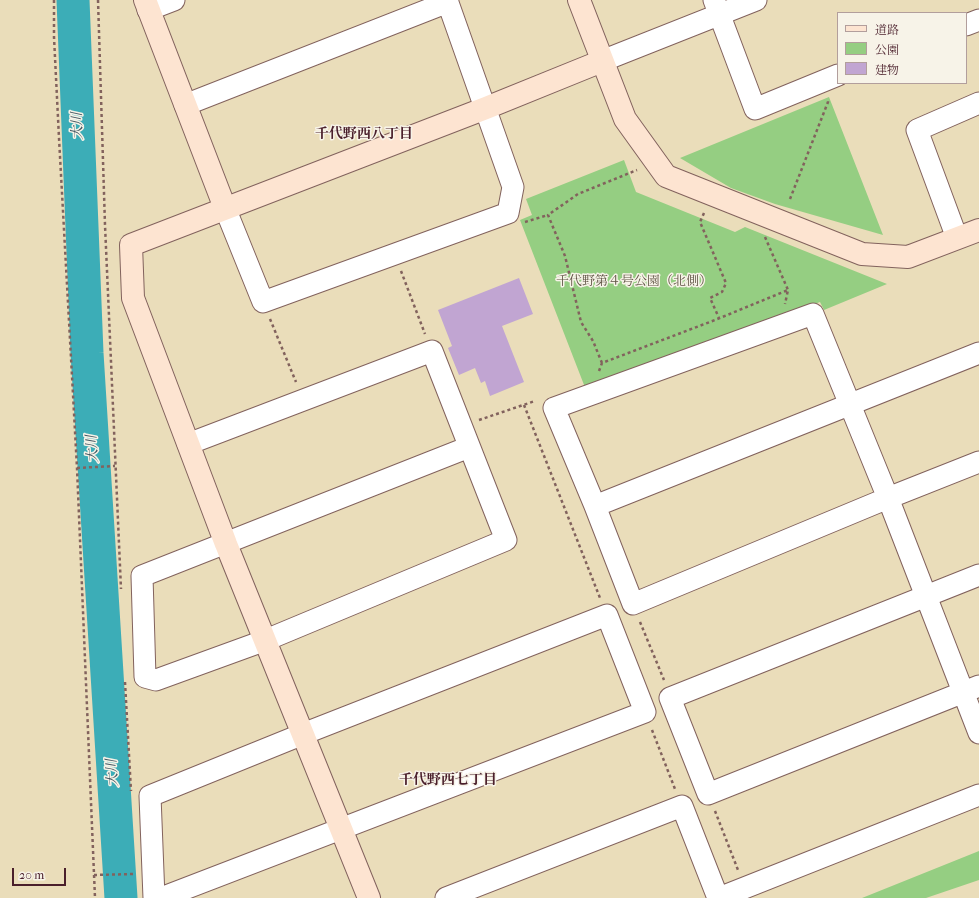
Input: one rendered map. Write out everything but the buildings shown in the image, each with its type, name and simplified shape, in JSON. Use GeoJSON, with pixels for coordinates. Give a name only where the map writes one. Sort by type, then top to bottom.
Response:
{"type":"FeatureCollection","features":[{"type":"Feature","properties":{"kind":"street"},"geometry":{"type":"LineString","coordinates":[[174,0],[146,5],[225,208],[263,302],[508,213],[514,187],[448,1],[185,105]]}},
{"type":"Feature","properties":{"kind":"street"},"geometry":{"type":"LineString","coordinates":[[579,0],[625,120],[666,176],[862,254],[908,258],[979,230]]}},
{"type":"Feature","properties":{"kind":"street"},"geometry":{"type":"LineString","coordinates":[[369,898],[226,544],[133,298],[131,245],[602,62],[717,8],[756,0]]}},
{"type":"Feature","properties":{"kind":"street"},"geometry":{"type":"LineString","coordinates":[[717,8],[755,109],[834,77]]}},
{"type":"Feature","properties":{"kind":"street"},"geometry":{"type":"LineString","coordinates":[[967,25],[979,20]]}},
{"type":"Feature","properties":{"kind":"street"},"geometry":{"type":"LineString","coordinates":[[957,238],[917,130],[979,103]]}},
{"type":"Feature","properties":{"kind":"street"},"geometry":{"type":"LineString","coordinates":[[979,462],[888,498],[633,604],[554,408],[813,314],[888,498],[925,596],[971,689],[979,733]]}},
{"type":"Feature","properties":{"kind":"street"},"geometry":{"type":"LineString","coordinates":[[188,444],[432,351],[506,540],[266,640],[156,680],[145,677],[142,576],[469,448]]}},
{"type":"Feature","properties":{"kind":"street"},"geometry":{"type":"LineString","coordinates":[[594,506],[979,353]]}},
{"type":"Feature","properties":{"kind":"street"},"geometry":{"type":"LineString","coordinates":[[971,689],[708,794],[670,698],[979,575]]}},
{"type":"Feature","properties":{"kind":"street"},"geometry":{"type":"LineString","coordinates":[[154,898],[150,796],[303,734],[607,615],[645,712],[161,898]]}},
{"type":"Feature","properties":{"kind":"street"},"geometry":{"type":"LineString","coordinates":[[446,898],[682,806],[719,898],[979,795]]}},
{"type":"Feature","properties":{"kind":"path"},"geometry":{"type":"LineString","coordinates":[[54,0],[58,138],[78,468],[95,898]]}},
{"type":"Feature","properties":{"kind":"path"},"geometry":{"type":"LineString","coordinates":[[98,0],[104,218],[121,595]]}},
{"type":"Feature","properties":{"kind":"path"},"geometry":{"type":"LineString","coordinates":[[790,199],[828,102],[834,77]]}},
{"type":"Feature","properties":{"kind":"path"},"geometry":{"type":"LineString","coordinates":[[593,374],[599,371],[602,363],[593,342],[581,322],[565,256],[548,214],[578,194],[657,162]]}},
{"type":"Feature","properties":{"kind":"path"},"geometry":{"type":"LineString","coordinates":[[704,213],[700,222],[726,283],[722,292],[710,298],[719,318]]}},
{"type":"Feature","properties":{"kind":"path"},"geometry":{"type":"LineString","coordinates":[[770,217],[765,239],[788,290],[780,326]]}},
{"type":"Feature","properties":{"kind":"path"},"geometry":{"type":"LineString","coordinates":[[395,254],[432,351]]}},
{"type":"Feature","properties":{"kind":"path"},"geometry":{"type":"LineString","coordinates":[[602,363],[788,290]]}},
{"type":"Feature","properties":{"kind":"path"},"geometry":{"type":"LineString","coordinates":[[263,302],[304,400]]}},
{"type":"Feature","properties":{"kind":"path"},"geometry":{"type":"LineString","coordinates":[[462,426],[541,400]]}},
{"type":"Feature","properties":{"kind":"path"},"geometry":{"type":"LineString","coordinates":[[524,405],[607,615]]}},
{"type":"Feature","properties":{"kind":"path"},"geometry":{"type":"LineString","coordinates":[[78,468],[115,466]]}},
{"type":"Feature","properties":{"kind":"path"},"geometry":{"type":"LineString","coordinates":[[633,604],[670,698]]}},
{"type":"Feature","properties":{"kind":"path"},"geometry":{"type":"LineString","coordinates":[[125,682],[131,798]]}},
{"type":"Feature","properties":{"kind":"path"},"geometry":{"type":"LineString","coordinates":[[645,712],[682,806]]}},
{"type":"Feature","properties":{"kind":"path"},"geometry":{"type":"LineString","coordinates":[[708,794],[744,888]]}},
{"type":"Feature","properties":{"kind":"path"},"geometry":{"type":"LineString","coordinates":[[95,875],[134,874],[134,867]]}},
{"type":"Feature","properties":{"kind":"green space"},"geometry":{"type":"Polygon","coordinates":[[[829,97],[883,235],[775,204],[731,188],[680,158],[829,97]]]}},
{"type":"Feature","properties":{"kind":"green space","name":"千代野第４号公園（北側）"},"geometry":{"type":"Polygon","coordinates":[[[624,160],[636,192],[735,232],[745,227],[887,284],[824,310],[820,302],[586,390],[520,220],[532,215],[526,199],[624,160]]]}},
{"type":"Feature","properties":{"kind":"green space"},"geometry":{"type":"Polygon","coordinates":[[[979,851],[979,880],[926,898],[862,898],[979,851]]]}},
{"type":"Feature","properties":{"kind":"waterway","name":"大川"},"geometry":{"type":"LineString","coordinates":[[73,0],[87,353],[121,898]]}},
{"type":"Feature","properties":{"kind":"district","name":"千代野西八丁目"},"geometry":{"type":"Point","coordinates":[364,135]}},
{"type":"Feature","properties":{"kind":"district","name":"千代野西七丁目"},"geometry":{"type":"Point","coordinates":[448,781]}}]}
